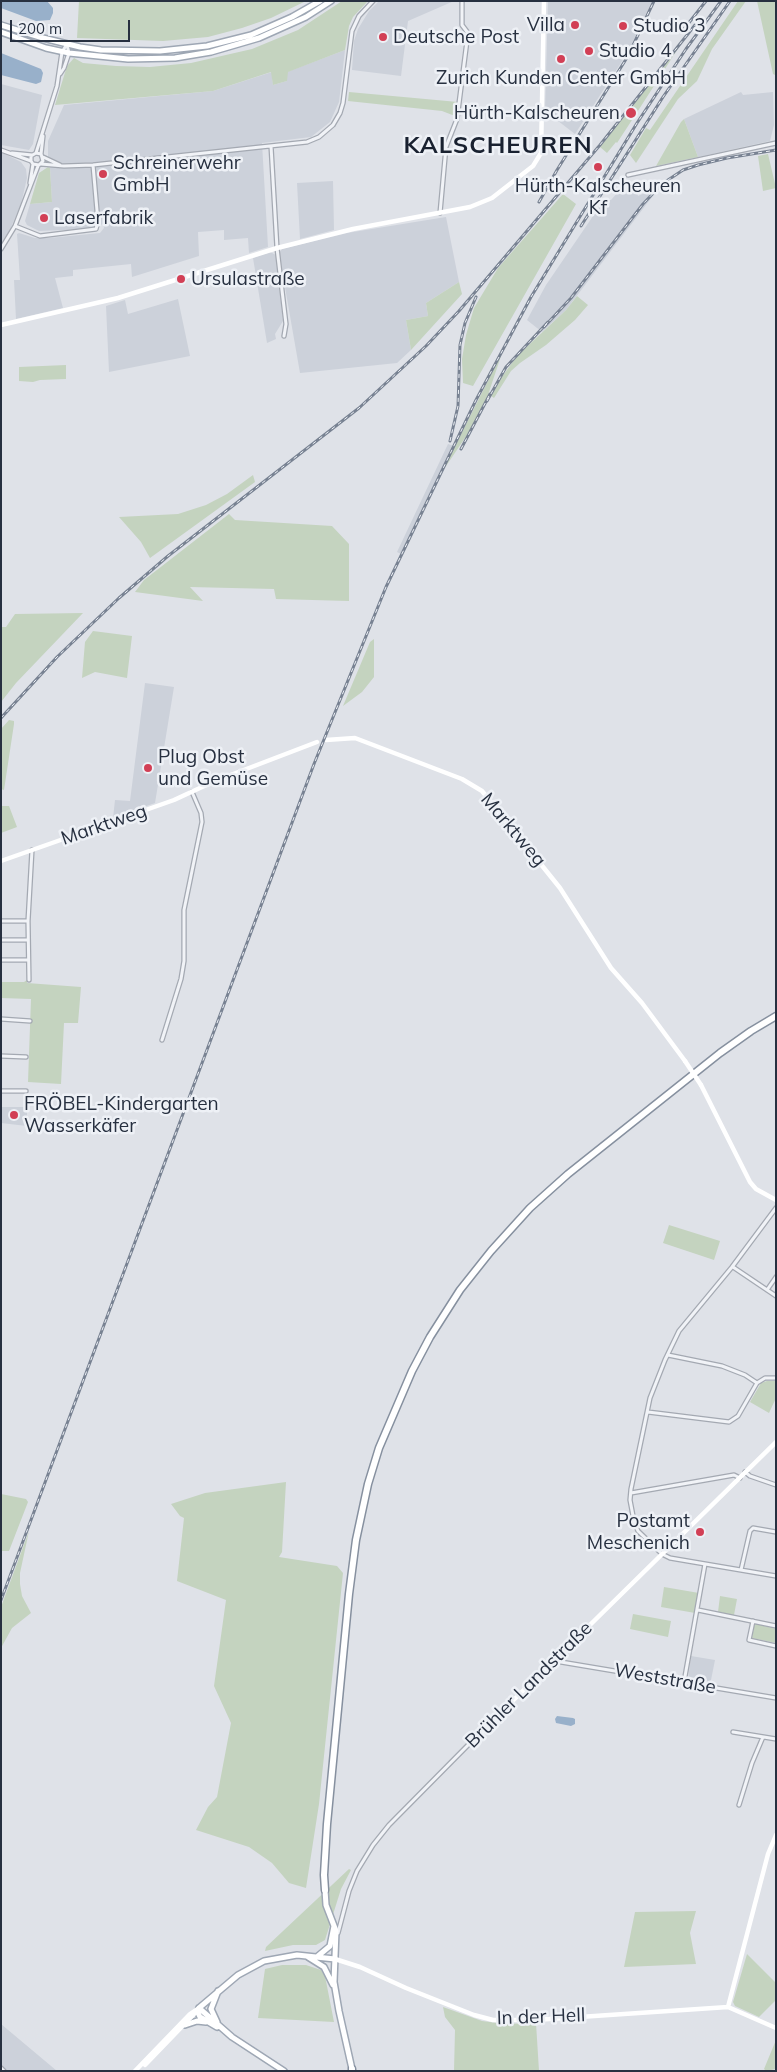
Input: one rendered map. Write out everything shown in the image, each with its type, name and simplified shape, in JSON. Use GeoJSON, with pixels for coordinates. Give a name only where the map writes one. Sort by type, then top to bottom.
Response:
{"type":"FeatureCollection","features":[{"type":"Feature","properties":{"kind":"highway"},"geometry":{"type":"LineString","coordinates":[[325,1890],[325,1839],[356,1540],[373,1468],[399,1397],[422,1352],[440,1319],[481,1262],[530,1208],[720,1053],[776,1016]]}},
{"type":"Feature","properties":{"kind":"main road"},"geometry":{"type":"LineString","coordinates":[[1,25],[67,44],[101,50],[134,52],[168,51],[230,41],[271,27],[320,1]]}},
{"type":"Feature","properties":{"kind":"main road"},"geometry":{"type":"LineString","coordinates":[[1,32],[62,52],[111,58],[175,58],[211,52],[244,43],[306,17],[331,1]]}},
{"type":"Feature","properties":{"kind":"main road"},"geometry":{"type":"LineString","coordinates":[[325,1890],[326,1905],[334,1923],[337,1936]]}},
{"type":"Feature","properties":{"kind":"main road"},"geometry":{"type":"LineString","coordinates":[[317,1957],[330,1946],[334,1923]]}},
{"type":"Feature","properties":{"kind":"main road","name":"Brühler Landstraße"},"geometry":{"type":"LineString","coordinates":[[335,1990],[337,1936]]}},
{"type":"Feature","properties":{"kind":"main road"},"geometry":{"type":"LineString","coordinates":[[306,1956],[326,1970],[335,1990],[352,2070]]}},
{"type":"Feature","properties":{"kind":"main road"},"geometry":{"type":"LineString","coordinates":[[208,2023],[199,2015],[199,2008],[238,1974],[258,1964],[282,1957],[306,1956],[335,1959]]}},
{"type":"Feature","properties":{"kind":"main road"},"geometry":{"type":"LineString","coordinates":[[219,1989],[211,2011],[222,2029]]}},
{"type":"Feature","properties":{"kind":"main road"},"geometry":{"type":"LineString","coordinates":[[199,2008],[222,2029],[284,2071]]}},
{"type":"Feature","properties":{"kind":"main road"},"geometry":{"type":"LineString","coordinates":[[184,2025],[197,2022],[208,2023],[222,2029]]}},
{"type":"Feature","properties":{"kind":"street"},"geometry":{"type":"LineString","coordinates":[[1,150],[39,165],[92,165],[313,140],[324,134],[333,125],[343,103],[352,31],[359,16],[373,1]]}},
{"type":"Feature","properties":{"kind":"street"},"geometry":{"type":"LineString","coordinates":[[440,213],[446,147],[457,119],[468,33],[462,25],[462,1]]}},
{"type":"Feature","properties":{"kind":"street"},"geometry":{"type":"LineString","coordinates":[[1,325],[118,298],[277,248],[353,229],[470,207],[492,198],[536,163],[540,157],[542,146],[544,1]]}},
{"type":"Feature","properties":{"kind":"street"},"geometry":{"type":"LineString","coordinates":[[60,74],[59,68],[62,52],[67,44]]}},
{"type":"Feature","properties":{"kind":"street"},"geometry":{"type":"LineString","coordinates":[[1,249],[16,226],[39,165],[38,155],[43,135],[60,74],[69,53],[67,44]]}},
{"type":"Feature","properties":{"kind":"street"},"geometry":{"type":"LineString","coordinates":[[628,175],[776,143]]}},
{"type":"Feature","properties":{"kind":"street"},"geometry":{"type":"LineString","coordinates":[[271,146],[277,248],[286,324],[284,336]]}},
{"type":"Feature","properties":{"kind":"street"},"geometry":{"type":"LineString","coordinates":[[11,153],[38,155],[60,166]]}},
{"type":"Feature","properties":{"kind":"street"},"geometry":{"type":"LineString","coordinates":[[30,185],[32,163],[38,155]]}},
{"type":"Feature","properties":{"kind":"street"},"geometry":{"type":"LineString","coordinates":[[16,226],[40,236],[96,229],[98,222],[92,165]]}},
{"type":"Feature","properties":{"kind":"street","name":"Marktweg"},"geometry":{"type":"LineString","coordinates":[[326,740],[355,738],[462,779],[482,791],[560,888],[611,968],[642,1004],[685,1061],[721,1123],[740,1165],[756,1189],[776,1200]]}},
{"type":"Feature","properties":{"kind":"street","name":"Marktweg"},"geometry":{"type":"LineString","coordinates":[[1,860],[192,792],[222,778],[317,742]]}},
{"type":"Feature","properties":{"kind":"street"},"geometry":{"type":"LineString","coordinates":[[162,1040],[181,978],[184,961],[184,910],[202,822],[201,812],[192,792]]}},
{"type":"Feature","properties":{"kind":"street"},"geometry":{"type":"LineString","coordinates":[[29,980],[28,921],[32,850]]}},
{"type":"Feature","properties":{"kind":"street"},"geometry":{"type":"LineString","coordinates":[[1,920],[28,921]]}},
{"type":"Feature","properties":{"kind":"street"},"geometry":{"type":"LineString","coordinates":[[1,940],[28,940]]}},
{"type":"Feature","properties":{"kind":"street"},"geometry":{"type":"LineString","coordinates":[[1,960],[28,960]]}},
{"type":"Feature","properties":{"kind":"street"},"geometry":{"type":"LineString","coordinates":[[1,1019],[30,1021]]}},
{"type":"Feature","properties":{"kind":"street"},"geometry":{"type":"LineString","coordinates":[[1,1056],[26,1057]]}},
{"type":"Feature","properties":{"kind":"street"},"geometry":{"type":"LineString","coordinates":[[1,1091],[26,1091]]}},
{"type":"Feature","properties":{"kind":"street"},"geometry":{"type":"LineString","coordinates":[[776,1208],[732,1267],[680,1331],[655,1382],[631,1493],[635,1526],[662,1554],[670,1558],[776,1576]]}},
{"type":"Feature","properties":{"kind":"street"},"geometry":{"type":"LineString","coordinates":[[732,1267],[776,1296]]}},
{"type":"Feature","properties":{"kind":"street"},"geometry":{"type":"LineString","coordinates":[[767,1290],[776,1277]]}},
{"type":"Feature","properties":{"kind":"street"},"geometry":{"type":"LineString","coordinates":[[668,1355],[722,1366],[745,1375],[757,1383]]}},
{"type":"Feature","properties":{"kind":"street"},"geometry":{"type":"LineString","coordinates":[[648,1412],[729,1422],[738,1416],[757,1383],[765,1378],[775,1376]]}},
{"type":"Feature","properties":{"kind":"street","name":"Brühler Landstraße"},"geometry":{"type":"LineString","coordinates":[[337,1936],[349,1891],[357,1871],[389,1825],[776,1442]]}},
{"type":"Feature","properties":{"kind":"street"},"geometry":{"type":"LineString","coordinates":[[746,1472],[750,1476],[776,1485]]}},
{"type":"Feature","properties":{"kind":"street"},"geometry":{"type":"LineString","coordinates":[[631,1493],[734,1475],[740,1478]]}},
{"type":"Feature","properties":{"kind":"street"},"geometry":{"type":"LineString","coordinates":[[741,1570],[750,1531],[753,1528],[776,1532]]}},
{"type":"Feature","properties":{"kind":"street"},"geometry":{"type":"LineString","coordinates":[[684,1682],[705,1564]]}},
{"type":"Feature","properties":{"kind":"street"},"geometry":{"type":"LineString","coordinates":[[698,1610],[776,1626]]}},
{"type":"Feature","properties":{"kind":"street"},"geometry":{"type":"LineString","coordinates":[[753,1621],[749,1640],[776,1646]]}},
{"type":"Feature","properties":{"kind":"street","name":"Weststraße"},"geometry":{"type":"LineString","coordinates":[[554,1660],[776,1698]]}},
{"type":"Feature","properties":{"kind":"street"},"geometry":{"type":"LineString","coordinates":[[733,1732],[776,1739]]}},
{"type":"Feature","properties":{"kind":"street"},"geometry":{"type":"LineString","coordinates":[[739,1805],[752,1763],[763,1737]]}},
{"type":"Feature","properties":{"kind":"street"},"geometry":{"type":"LineString","coordinates":[[776,1835],[768,1854],[728,2007],[776,2028]]}},
{"type":"Feature","properties":{"kind":"street","name":"In der Hell"},"geometry":{"type":"LineString","coordinates":[[335,1959],[360,1967],[474,2016],[493,2020],[535,2020],[728,2007]]}},
{"type":"Feature","properties":{"kind":"street"},"geometry":{"type":"LineString","coordinates":[[137,2071],[199,2008]]}},
{"type":"Feature","properties":{"kind":"street"},"geometry":{"type":"LineString","coordinates":[[137,2071],[190,2014],[199,2008]]}},
{"type":"Feature","properties":{"kind":"shaded area"},"geometry":{"type":"Polygon","coordinates":[[[379,1],[454,1],[408,21],[401,76],[352,70],[354,41],[358,29],[369,11],[379,1]]]}},
{"type":"Feature","properties":{"kind":"shaded area"},"geometry":{"type":"Polygon","coordinates":[[[548,1],[652,1],[628,52],[575,134],[545,111],[548,1]]]}},
{"type":"Feature","properties":{"kind":"shaded area"},"geometry":{"type":"Polygon","coordinates":[[[345,50],[339,102],[330,122],[311,137],[262,143],[268,247],[249,253],[248,238],[224,240],[224,230],[198,232],[199,256],[132,277],[131,264],[73,270],[73,276],[55,278],[63,308],[16,319],[14,280],[20,280],[17,234],[35,238],[49,238],[100,233],[104,228],[103,224],[90,229],[39,231],[27,225],[25,221],[30,204],[52,202],[50,168],[48,167],[48,141],[64,105],[213,91],[272,72],[273,85],[287,81],[287,72],[345,50]]]}},
{"type":"Feature","properties":{"kind":"shaded area"},"geometry":{"type":"Polygon","coordinates":[[[1,84],[42,95],[33,144],[29,150],[1,145],[1,84]]]}},
{"type":"Feature","properties":{"kind":"shaded area"},"geometry":{"type":"Polygon","coordinates":[[[741,92],[743,95],[773,92],[774,125],[770,141],[698,157],[684,119],[741,92]]]}},
{"type":"Feature","properties":{"kind":"shaded area"},"geometry":{"type":"Polygon","coordinates":[[[1,152],[21,162],[26,169],[27,178],[21,204],[9,232],[1,243],[1,152]]]}},
{"type":"Feature","properties":{"kind":"shaded area"},"geometry":{"type":"Polygon","coordinates":[[[333,181],[334,230],[300,239],[297,183],[333,181]]]}},
{"type":"Feature","properties":{"kind":"shaded area"},"geometry":{"type":"Polygon","coordinates":[[[635,183],[638,196],[647,192],[652,197],[566,310],[542,332],[527,320],[546,285],[604,200],[611,200],[625,184],[635,183]]]}},
{"type":"Feature","properties":{"kind":"shaded area"},"geometry":{"type":"Polygon","coordinates":[[[446,217],[459,282],[426,303],[428,316],[406,320],[411,350],[397,363],[300,373],[279,253],[282,249],[347,233],[446,217]]]}},
{"type":"Feature","properties":{"kind":"shaded area"},"geometry":{"type":"Polygon","coordinates":[[[270,252],[276,255],[283,321],[275,334],[276,339],[267,343],[253,258],[270,252]]]}},
{"type":"Feature","properties":{"kind":"shaded area"},"geometry":{"type":"Polygon","coordinates":[[[178,299],[190,356],[109,372],[106,306],[125,300],[128,314],[178,299]]]}},
{"type":"Feature","properties":{"kind":"shaded area"},"geometry":{"type":"Polygon","coordinates":[[[448,444],[454,446],[403,555],[397,552],[448,444]]]}},
{"type":"Feature","properties":{"kind":"shaded area"},"geometry":{"type":"Polygon","coordinates":[[[145,683],[174,687],[155,803],[113,818],[115,800],[130,801],[145,683]]]}},
{"type":"Feature","properties":{"kind":"shaded area","name":"FRÖBEL-Kindergarten Wasserkäfer"},"geometry":{"type":"Polygon","coordinates":[[[1,1107],[27,1107],[27,1126],[1,1123],[1,1107]]]}},
{"type":"Feature","properties":{"kind":"shaded area"},"geometry":{"type":"Polygon","coordinates":[[[691,1656],[715,1660],[710,1685],[688,1680],[691,1656]]]}},
{"type":"Feature","properties":{"kind":"shaded area"},"geometry":{"type":"Polygon","coordinates":[[[1,2024],[57,2071],[1,2071],[1,2024]]]}},
{"type":"Feature","properties":{"kind":"green space"},"geometry":{"type":"Polygon","coordinates":[[[79,1],[306,1],[271,18],[242,28],[208,37],[163,41],[77,38],[79,1]]]}},
{"type":"Feature","properties":{"kind":"green space"},"geometry":{"type":"Polygon","coordinates":[[[342,1],[368,1],[353,17],[349,26],[345,50],[288,72],[287,81],[273,85],[271,72],[213,91],[55,105],[67,66],[74,58],[83,63],[116,66],[150,67],[191,63],[252,49],[298,30],[342,1]]]}},
{"type":"Feature","properties":{"kind":"green space"},"geometry":{"type":"Polygon","coordinates":[[[738,1],[746,1],[712,49],[697,81],[678,99],[636,163],[630,155],[646,128],[650,130],[738,1]]]}},
{"type":"Feature","properties":{"kind":"green space"},"geometry":{"type":"Polygon","coordinates":[[[757,1],[776,1],[775,75],[773,74],[757,1]]]}},
{"type":"Feature","properties":{"kind":"green space"},"geometry":{"type":"Polygon","coordinates":[[[681,44],[634,117],[632,116],[630,119],[632,120],[617,143],[607,153],[600,147],[681,44]]]}},
{"type":"Feature","properties":{"kind":"green space"},"geometry":{"type":"Polygon","coordinates":[[[349,92],[458,102],[457,110],[455,116],[442,111],[348,101],[349,92]]]}},
{"type":"Feature","properties":{"kind":"green space"},"geometry":{"type":"Polygon","coordinates":[[[684,119],[698,157],[656,166],[681,122],[684,119]]]}},
{"type":"Feature","properties":{"kind":"green space"},"geometry":{"type":"Polygon","coordinates":[[[768,154],[776,188],[763,191],[758,156],[768,154]]]}},
{"type":"Feature","properties":{"kind":"green space"},"geometry":{"type":"Polygon","coordinates":[[[48,167],[50,168],[52,202],[30,204],[39,173],[48,167]]]}},
{"type":"Feature","properties":{"kind":"green space"},"geometry":{"type":"Polygon","coordinates":[[[563,194],[576,204],[473,386],[463,383],[462,359],[466,335],[474,308],[498,268],[563,194]]]}},
{"type":"Feature","properties":{"kind":"green space"},"geometry":{"type":"Polygon","coordinates":[[[459,282],[462,294],[411,350],[406,320],[428,316],[426,303],[459,282]]]}},
{"type":"Feature","properties":{"kind":"green space"},"geometry":{"type":"Polygon","coordinates":[[[577,296],[588,305],[575,320],[546,345],[511,371],[494,398],[491,396],[517,356],[566,310],[577,296]]]}},
{"type":"Feature","properties":{"kind":"green space"},"geometry":{"type":"Polygon","coordinates":[[[502,353],[487,398],[467,435],[442,472],[502,353]]]}},
{"type":"Feature","properties":{"kind":"green space"},"geometry":{"type":"Polygon","coordinates":[[[66,365],[66,379],[33,382],[19,381],[19,367],[66,365]]]}},
{"type":"Feature","properties":{"kind":"green space"},"geometry":{"type":"Polygon","coordinates":[[[253,475],[255,482],[150,558],[141,542],[119,517],[178,514],[206,505],[227,494],[253,475]]]}},
{"type":"Feature","properties":{"kind":"green space"},"geometry":{"type":"Polygon","coordinates":[[[229,514],[235,520],[332,526],[349,544],[349,601],[276,599],[274,589],[190,587],[203,601],[135,592],[144,580],[229,514]]]}},
{"type":"Feature","properties":{"kind":"green space"},"geometry":{"type":"Polygon","coordinates":[[[83,613],[16,683],[1,702],[1,627],[6,627],[15,614],[83,613]]]}},
{"type":"Feature","properties":{"kind":"green space"},"geometry":{"type":"Polygon","coordinates":[[[93,631],[132,636],[127,678],[95,672],[82,678],[85,642],[93,631]]]}},
{"type":"Feature","properties":{"kind":"green space"},"geometry":{"type":"Polygon","coordinates":[[[374,639],[374,677],[362,692],[343,706],[370,642],[374,639]]]}},
{"type":"Feature","properties":{"kind":"green space"},"geometry":{"type":"Polygon","coordinates":[[[9,720],[14,721],[14,724],[4,790],[1,789],[1,729],[9,720]]]}},
{"type":"Feature","properties":{"kind":"green space"},"geometry":{"type":"Polygon","coordinates":[[[1,806],[9,806],[17,827],[1,833],[1,806]]]}},
{"type":"Feature","properties":{"kind":"green space"},"geometry":{"type":"Polygon","coordinates":[[[27,980],[27,983],[81,987],[78,1023],[64,1023],[61,1084],[28,1082],[31,999],[1,998],[1,982],[24,982],[27,980]]]}},
{"type":"Feature","properties":{"kind":"green space"},"geometry":{"type":"Polygon","coordinates":[[[669,1225],[720,1241],[714,1260],[663,1243],[669,1225]]]}},
{"type":"Feature","properties":{"kind":"green space"},"geometry":{"type":"Polygon","coordinates":[[[776,1381],[776,1398],[769,1413],[750,1402],[761,1383],[776,1381]]]}},
{"type":"Feature","properties":{"kind":"green space"},"geometry":{"type":"Polygon","coordinates":[[[286,1482],[282,1552],[279,1557],[337,1566],[343,1573],[319,1804],[306,1888],[289,1883],[272,1863],[249,1847],[196,1830],[208,1807],[217,1797],[231,1723],[214,1686],[226,1600],[177,1581],[184,1518],[180,1516],[171,1504],[205,1493],[286,1482]]]}},
{"type":"Feature","properties":{"kind":"green space"},"geometry":{"type":"Polygon","coordinates":[[[1,1494],[26,1499],[28,1502],[9,1551],[1,1551],[1,1494]]]}},
{"type":"Feature","properties":{"kind":"green space"},"geometry":{"type":"Polygon","coordinates":[[[29,1531],[20,1573],[20,1584],[22,1596],[31,1613],[12,1628],[1,1648],[1,1607],[29,1531]]]}},
{"type":"Feature","properties":{"kind":"green space"},"geometry":{"type":"Polygon","coordinates":[[[664,1587],[699,1593],[695,1613],[661,1607],[664,1587]]]}},
{"type":"Feature","properties":{"kind":"green space"},"geometry":{"type":"Polygon","coordinates":[[[720,1596],[737,1599],[734,1615],[718,1612],[720,1596]]]}},
{"type":"Feature","properties":{"kind":"green space"},"geometry":{"type":"Polygon","coordinates":[[[633,1614],[671,1621],[668,1637],[630,1629],[633,1614]]]}},
{"type":"Feature","properties":{"kind":"green space"},"geometry":{"type":"Polygon","coordinates":[[[756,1624],[776,1629],[776,1643],[752,1638],[756,1624]]]}},
{"type":"Feature","properties":{"kind":"green space"},"geometry":{"type":"Polygon","coordinates":[[[349,1869],[351,1870],[341,1889],[325,1940],[316,1945],[293,1945],[265,1951],[266,1947],[349,1869]]]}},
{"type":"Feature","properties":{"kind":"green space"},"geometry":{"type":"Polygon","coordinates":[[[696,1911],[690,1933],[696,1964],[624,1967],[635,1912],[696,1911]]]}},
{"type":"Feature","properties":{"kind":"green space"},"geometry":{"type":"Polygon","coordinates":[[[747,1954],[776,1983],[776,2000],[759,2017],[735,2006],[733,2002],[747,1954]]]}},
{"type":"Feature","properties":{"kind":"green space"},"geometry":{"type":"Polygon","coordinates":[[[282,1965],[306,1965],[321,1970],[325,1976],[334,2022],[258,2018],[265,1969],[282,1965]]]}},
{"type":"Feature","properties":{"kind":"green space"},"geometry":{"type":"Polygon","coordinates":[[[443,2007],[482,2021],[505,2024],[536,2023],[539,2071],[454,2071],[455,2030],[445,2017],[443,2007]]]}},
{"type":"Feature","properties":{"kind":"green space"},"geometry":{"type":"Polygon","coordinates":[[[776,2040],[776,2069],[766,2071],[764,2069],[776,2040]]]}},
{"type":"Feature","properties":{"kind":"water"},"geometry":{"type":"Polygon","coordinates":[[[1,1],[47,1],[53,8],[53,13],[50,20],[36,21],[1,8],[1,1]]]}},
{"type":"Feature","properties":{"kind":"water"},"geometry":{"type":"Polygon","coordinates":[[[1,53],[41,69],[43,73],[41,82],[36,84],[1,75],[1,53]]]}},
{"type":"Feature","properties":{"kind":"water"},"geometry":{"type":"Polygon","coordinates":[[[557,1716],[573,1718],[575,1719],[575,1724],[571,1726],[556,1723],[555,1719],[557,1716]]]}},
{"type":"Feature","properties":{"kind":"railway"},"geometry":{"type":"LineString","coordinates":[[539,202],[628,56],[654,1]]}},
{"type":"Feature","properties":{"kind":"railway"},"geometry":{"type":"LineString","coordinates":[[684,29],[706,1]]}},
{"type":"Feature","properties":{"kind":"railway"},"geometry":{"type":"LineString","coordinates":[[1,1600],[314,764],[386,587],[476,400],[531,297],[637,123],[686,49],[721,1]]}},
{"type":"Feature","properties":{"kind":"railway"},"geometry":{"type":"LineString","coordinates":[[581,226],[663,97],[730,1]]}},
{"type":"Feature","properties":{"kind":"railway"},"geometry":{"type":"LineString","coordinates":[[1,718],[57,657],[119,598],[168,556],[359,408],[426,346],[459,311],[600,145],[695,25]]}},
{"type":"Feature","properties":{"kind":"railway"},"geometry":{"type":"LineString","coordinates":[[544,327],[571,298],[643,204],[662,184],[683,170],[698,165],[776,150]]}},
{"type":"Feature","properties":{"kind":"railway"},"geometry":{"type":"LineString","coordinates":[[450,441],[458,406],[460,345],[465,323],[476,297]]}},
{"type":"Feature","properties":{"kind":"railway"},"geometry":{"type":"LineString","coordinates":[[487,401],[506,367],[548,322]]}},
{"type":"Feature","properties":{"kind":"railway"},"geometry":{"type":"LineString","coordinates":[[461,449],[490,394]]}},
{"type":"Feature","properties":{"kind":"place","name":"Villa"},"geometry":{"type":"Point","coordinates":[575,25]}},
{"type":"Feature","properties":{"kind":"place","name":"Studio 3"},"geometry":{"type":"Point","coordinates":[623,26]}},
{"type":"Feature","properties":{"kind":"place","name":"Deutsche Post"},"geometry":{"type":"Point","coordinates":[383,37]}},
{"type":"Feature","properties":{"kind":"place","name":"Studio 4"},"geometry":{"type":"Point","coordinates":[589,51]}},
{"type":"Feature","properties":{"kind":"place","name":"Zurich Kunden Center GmbH"},"geometry":{"type":"Point","coordinates":[561,59]}},
{"type":"Feature","properties":{"kind":"place","name":"Hürth-Kalscheuren"},"geometry":{"type":"Point","coordinates":[631,113]}},
{"type":"Feature","properties":{"kind":"place","name":"Hürth-Kalscheuren Kf"},"geometry":{"type":"Point","coordinates":[598,167]}},
{"type":"Feature","properties":{"kind":"place","name":"Schreinerwehr GmbH"},"geometry":{"type":"Point","coordinates":[103,174]}},
{"type":"Feature","properties":{"kind":"place","name":"Laserfabrik"},"geometry":{"type":"Point","coordinates":[44,218]}},
{"type":"Feature","properties":{"kind":"place","name":"Ursulastraße"},"geometry":{"type":"Point","coordinates":[181,279]}},
{"type":"Feature","properties":{"kind":"place","name":"Plug Obst und Gemüse"},"geometry":{"type":"Point","coordinates":[148,768]}},
{"type":"Feature","properties":{"kind":"place","name":"FRÖBEL-Kindergarten Wasserkäfer"},"geometry":{"type":"Point","coordinates":[14,1115]}},
{"type":"Feature","properties":{"kind":"place","name":"Postamt Meschenich"},"geometry":{"type":"Point","coordinates":[700,1532]}},
{"type":"Feature","properties":{"kind":"district","name":"KALSCHEUREN"},"geometry":{"type":"Point","coordinates":[498,146]}}]}
